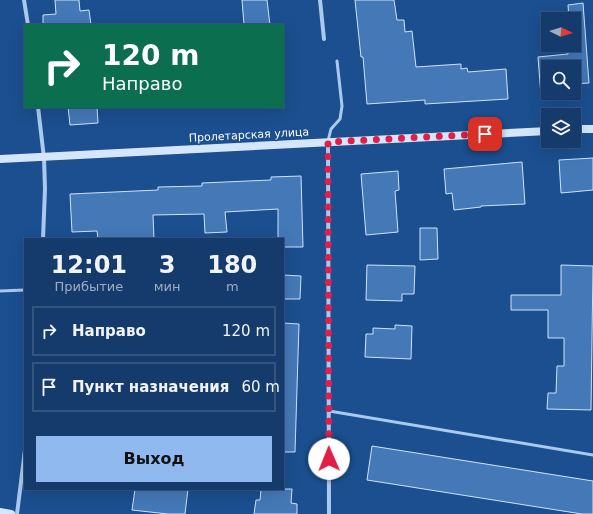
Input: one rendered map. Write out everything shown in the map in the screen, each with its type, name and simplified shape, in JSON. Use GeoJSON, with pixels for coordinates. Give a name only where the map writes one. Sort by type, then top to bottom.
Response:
{"type":"FeatureCollection","features":[{"type":"Feature","properties":{"kind":"main road"},"geometry":{"type":"LineString","coordinates":[[581,129],[593,128]]}},
{"type":"Feature","properties":{"kind":"main road","name":"Пролетарская улица"},"geometry":{"type":"LineString","coordinates":[[0,160],[541,131]]}},
{"type":"Feature","properties":{"kind":"main road"},"geometry":{"type":"LineString","coordinates":[[0,512],[11,514]]}},
{"type":"Feature","properties":{"kind":"street"},"geometry":{"type":"LineString","coordinates":[[24,0],[28,24]]}},
{"type":"Feature","properties":{"kind":"street"},"geometry":{"type":"LineString","coordinates":[[320,0],[324,39]]}},
{"type":"Feature","properties":{"kind":"street"},"geometry":{"type":"LineString","coordinates":[[38,108],[44,158],[45,189],[42,238]]}},
{"type":"Feature","properties":{"kind":"street"},"geometry":{"type":"LineString","coordinates":[[328,142],[329,514]]}},
{"type":"Feature","properties":{"kind":"street"},"geometry":{"type":"LineString","coordinates":[[17,514],[24,458]]}},
{"type":"Feature","properties":{"kind":"lane"},"geometry":{"type":"LineString","coordinates":[[328,142],[331,129],[340,119],[342,106],[337,61]]}},
{"type":"Feature","properties":{"kind":"lane"},"geometry":{"type":"LineString","coordinates":[[0,291],[24,290]]}},
{"type":"Feature","properties":{"kind":"lane"},"geometry":{"type":"LineString","coordinates":[[329,411],[593,455]]}},
{"type":"Feature","properties":{"kind":"building"},"geometry":{"type":"Polygon","coordinates":[[[55,0],[79,0],[80,11],[89,10],[91,24],[43,24],[43,15],[56,14],[55,0]]]}},
{"type":"Feature","properties":{"kind":"building"},"geometry":{"type":"Polygon","coordinates":[[[242,0],[267,0],[270,24],[244,24],[242,0]]]}},
{"type":"Feature","properties":{"kind":"building"},"geometry":{"type":"Polygon","coordinates":[[[355,0],[394,0],[397,20],[404,20],[405,32],[412,31],[416,67],[461,64],[461,69],[467,68],[468,72],[506,69],[508,99],[425,104],[425,100],[367,104],[363,57],[361,57],[355,0]]]}},
{"type":"Feature","properties":{"kind":"building"},"geometry":{"type":"Polygon","coordinates":[[[583,3],[589,83],[581,84],[581,60],[541,60],[541,96],[538,57],[568,54],[568,52],[581,52],[581,12],[568,12],[568,5],[583,3]]]}},
{"type":"Feature","properties":{"kind":"building"},"geometry":{"type":"Polygon","coordinates":[[[68,108],[97,108],[98,123],[70,125],[68,108]]]}},
{"type":"Feature","properties":{"kind":"building"},"geometry":{"type":"Polygon","coordinates":[[[593,158],[593,190],[561,193],[559,160],[593,158]]]}},
{"type":"Feature","properties":{"kind":"building"},"geometry":{"type":"Polygon","coordinates":[[[522,162],[525,204],[481,206],[454,210],[452,193],[446,194],[444,169],[522,162]]]}},
{"type":"Feature","properties":{"kind":"building"},"geometry":{"type":"Polygon","coordinates":[[[398,171],[399,190],[395,191],[398,232],[366,235],[361,174],[398,171]]]}},
{"type":"Feature","properties":{"kind":"building"},"geometry":{"type":"Polygon","coordinates":[[[301,176],[303,247],[284,247],[284,238],[278,238],[278,209],[225,212],[227,232],[205,233],[204,214],[153,215],[154,238],[98,238],[97,231],[72,232],[70,194],[158,190],[158,187],[202,186],[202,183],[271,180],[271,177],[301,176]]]}},
{"type":"Feature","properties":{"kind":"building"},"geometry":{"type":"Polygon","coordinates":[[[420,228],[437,228],[438,259],[420,260],[420,228]]]}},
{"type":"Feature","properties":{"kind":"building"},"geometry":{"type":"Polygon","coordinates":[[[367,265],[415,266],[414,294],[402,294],[402,301],[366,300],[367,265]]]}},
{"type":"Feature","properties":{"kind":"building"},"geometry":{"type":"Polygon","coordinates":[[[561,265],[593,266],[591,410],[547,409],[548,393],[556,393],[557,366],[564,366],[564,338],[548,338],[548,310],[511,310],[511,295],[561,295],[561,265]]]}},
{"type":"Feature","properties":{"kind":"building"},"geometry":{"type":"Polygon","coordinates":[[[284,275],[301,276],[300,299],[284,299],[284,275]]]}},
{"type":"Feature","properties":{"kind":"building"},"geometry":{"type":"Polygon","coordinates":[[[284,323],[299,324],[295,452],[284,452],[284,323]]]}},
{"type":"Feature","properties":{"kind":"building"},"geometry":{"type":"Polygon","coordinates":[[[395,325],[412,326],[411,359],[365,357],[366,334],[373,334],[373,328],[395,329],[395,325]]]}},
{"type":"Feature","properties":{"kind":"building"},"geometry":{"type":"Polygon","coordinates":[[[372,446],[593,481],[593,514],[582,514],[367,480],[372,446]]]}},
{"type":"Feature","properties":{"kind":"building"},"geometry":{"type":"Polygon","coordinates":[[[292,489],[291,503],[297,504],[297,514],[254,514],[256,500],[260,500],[261,490],[292,489]]]}},
{"type":"Feature","properties":{"kind":"building"},"geometry":{"type":"Polygon","coordinates":[[[135,490],[188,490],[185,514],[168,514],[132,510],[135,490]]]}},
{"type":"Feature","properties":{"kind":"route"},"geometry":{"type":"LineString","coordinates":[[329,459],[328,142],[485,134]]}}]}
